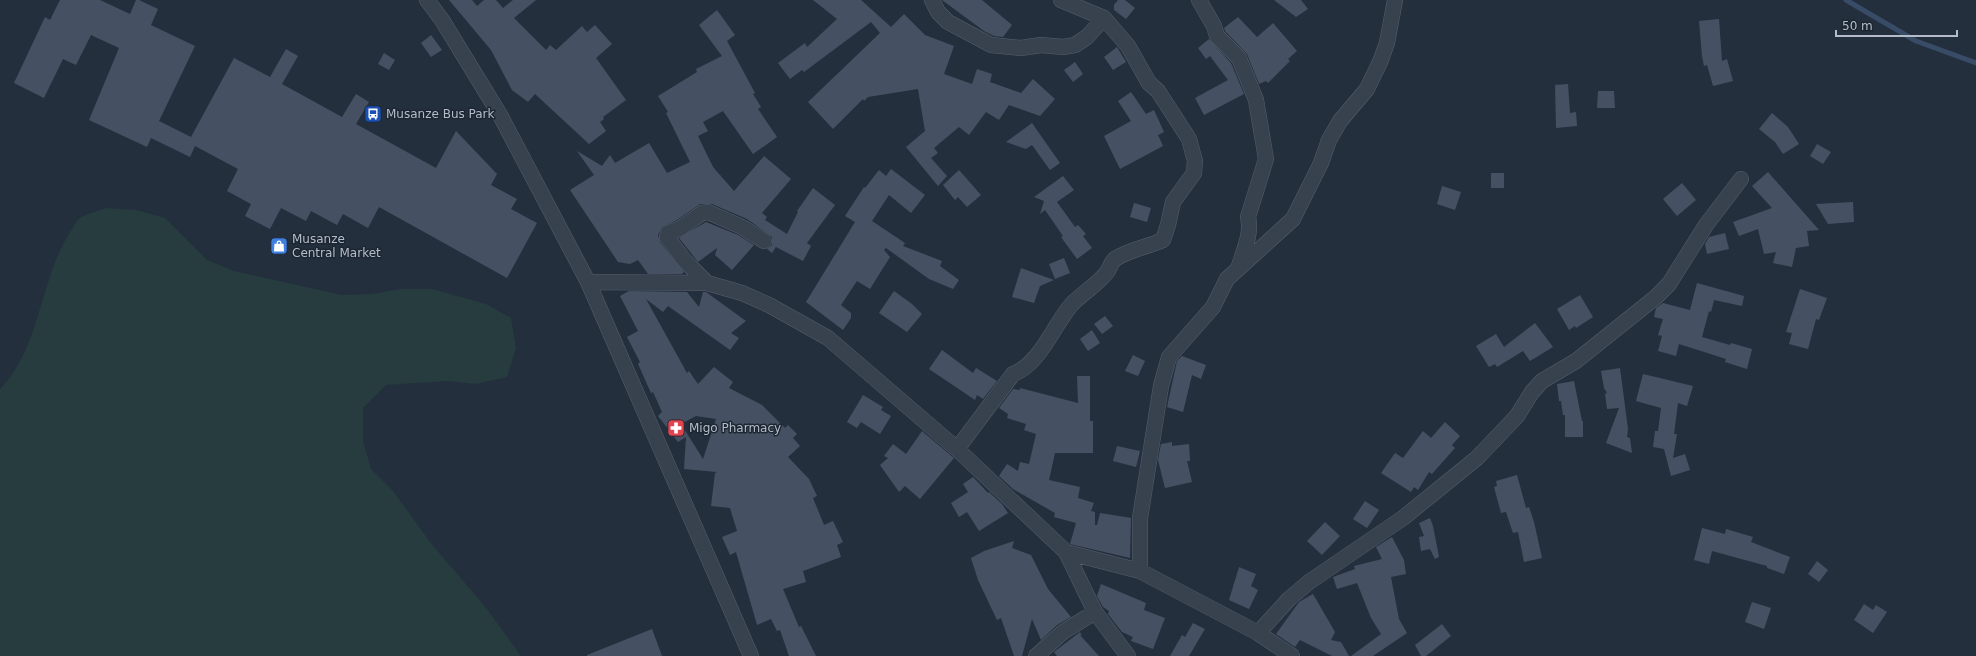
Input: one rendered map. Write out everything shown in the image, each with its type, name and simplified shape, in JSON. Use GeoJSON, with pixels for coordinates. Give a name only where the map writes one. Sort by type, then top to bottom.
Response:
{"type":"FeatureCollection","features":[{"type":"Feature","properties":{"kind":"street"},"geometry":{"type":"LineString","coordinates":[[427,0],[442,20],[500,115],[588,282],[751,656]]}},
{"type":"Feature","properties":{"kind":"street"},"geometry":{"type":"LineString","coordinates":[[932,0],[938,12],[948,22],[991,45],[998,46],[1021,48],[1041,45],[1063,47],[1075,45],[1087,38],[1104,18]]}},
{"type":"Feature","properties":{"kind":"street"},"geometry":{"type":"LineString","coordinates":[[958,449],[1013,374],[1021,372],[1042,349],[1073,303],[1107,272],[1114,260],[1140,247],[1154,244],[1163,240],[1173,202],[1194,173],[1195,162],[1189,139],[1158,91],[1149,83],[1128,46],[1104,18],[1061,0]]}},
{"type":"Feature","properties":{"kind":"street"},"geometry":{"type":"LineString","coordinates":[[1199,0],[1214,26],[1217,36],[1239,58],[1256,100],[1266,159],[1248,217],[1250,225],[1239,267]]}},
{"type":"Feature","properties":{"kind":"street"},"geometry":{"type":"LineString","coordinates":[[1140,571],[1140,518],[1161,386],[1169,357],[1213,307],[1227,279],[1293,219],[1321,164],[1329,140],[1340,121],[1367,89],[1380,62],[1387,43],[1395,0]]}},
{"type":"Feature","properties":{"kind":"street"},"geometry":{"type":"LineString","coordinates":[[1258,633],[1289,599],[1309,582],[1403,518],[1477,458],[1517,416],[1532,392],[1542,381],[1576,361],[1656,297],[1669,284],[1706,225],[1741,179]]}},
{"type":"Feature","properties":{"kind":"street"},"geometry":{"type":"LineString","coordinates":[[707,283],[684,261],[667,237],[668,233],[681,228],[702,213],[708,212],[742,227],[764,241]]}},
{"type":"Feature","properties":{"kind":"street"},"geometry":{"type":"LineString","coordinates":[[588,282],[707,283],[752,297],[828,338],[958,449],[1066,552],[1095,612],[1128,656]]}},
{"type":"Feature","properties":{"kind":"street"},"geometry":{"type":"LineString","coordinates":[[1066,552],[1140,571],[1258,633],[1292,656]]}},
{"type":"Feature","properties":{"kind":"street"},"geometry":{"type":"LineString","coordinates":[[1036,656],[1063,632],[1095,612]]}},
{"type":"Feature","properties":{"kind":"green space"},"geometry":{"type":"Polygon","coordinates":[[[107,208],[136,210],[165,218],[207,260],[234,271],[342,295],[372,294],[401,289],[432,289],[486,304],[511,318],[516,348],[507,377],[476,384],[447,381],[386,385],[363,408],[363,441],[371,469],[393,491],[430,542],[487,609],[521,656],[0,656],[0,389],[14,372],[24,353],[33,332],[61,248],[72,229],[81,217],[107,208]]]}},
{"type":"Feature","properties":{"kind":"building"},"geometry":{"type":"Polygon","coordinates":[[[60,0],[100,0],[130,14],[136,0],[139,0],[158,9],[151,25],[195,46],[159,121],[191,137],[234,58],[270,77],[286,49],[298,56],[282,84],[342,117],[356,94],[369,102],[356,124],[436,168],[456,131],[497,174],[491,185],[517,199],[511,209],[537,223],[507,278],[379,207],[368,228],[343,214],[337,225],[311,211],[306,221],[281,208],[270,229],[245,216],[251,204],[227,191],[238,169],[195,146],[190,157],[151,138],[147,147],[89,120],[119,48],[91,35],[76,65],[63,59],[44,98],[14,83],[45,17],[50,20],[60,0]]]}},
{"type":"Feature","properties":{"kind":"building"},"geometry":{"type":"Polygon","coordinates":[[[449,0],[472,0],[477,6],[484,0],[496,0],[503,8],[513,0],[536,0],[514,18],[546,50],[550,45],[556,50],[582,26],[587,32],[595,25],[612,44],[596,58],[626,100],[603,117],[604,119],[600,122],[606,131],[589,144],[535,94],[528,102],[512,90],[491,50],[449,0]]]}},
{"type":"Feature","properties":{"kind":"building"},"geometry":{"type":"Polygon","coordinates":[[[813,0],[861,0],[891,27],[904,14],[925,35],[954,46],[944,74],[972,84],[977,69],[992,74],[990,82],[1021,93],[1033,79],[1055,99],[1040,116],[1009,105],[999,120],[986,112],[969,135],[959,127],[934,148],[938,153],[931,158],[947,176],[938,186],[906,147],[925,131],[918,89],[868,97],[864,101],[863,99],[833,129],[808,102],[880,33],[871,22],[804,72],[802,70],[790,79],[778,63],[805,43],[807,47],[837,19],[813,0]]]}},
{"type":"Feature","properties":{"kind":"building"},"geometry":{"type":"Polygon","coordinates":[[[942,0],[982,0],[1012,25],[1003,37],[994,36],[984,31],[942,0]]]}},
{"type":"Feature","properties":{"kind":"building"},"geometry":{"type":"Polygon","coordinates":[[[1118,0],[1125,0],[1135,8],[1126,19],[1114,10],[1114,5],[1118,0]]]}},
{"type":"Feature","properties":{"kind":"building"},"geometry":{"type":"Polygon","coordinates":[[[1274,0],[1301,0],[1308,9],[1296,17],[1274,0]]]}},
{"type":"Feature","properties":{"kind":"building"},"geometry":{"type":"Polygon","coordinates":[[[717,10],[735,35],[727,41],[755,93],[753,94],[761,107],[758,109],[777,137],[753,154],[723,111],[703,122],[708,131],[698,136],[713,167],[734,191],[764,156],[791,179],[762,213],[767,217],[765,220],[787,234],[798,212],[797,211],[813,188],[835,205],[807,243],[811,246],[803,261],[776,247],[772,253],[767,249],[772,245],[772,237],[747,219],[712,204],[700,204],[677,220],[662,227],[658,235],[660,242],[684,272],[682,274],[648,274],[638,260],[630,264],[618,262],[570,190],[594,175],[577,151],[602,166],[610,155],[615,163],[649,143],[667,173],[690,162],[666,113],[668,112],[658,96],[697,72],[696,69],[722,56],[699,25],[717,10]]]}},
{"type":"Feature","properties":{"kind":"building"},"geometry":{"type":"Polygon","coordinates":[[[1238,17],[1257,37],[1273,23],[1297,51],[1288,59],[1290,61],[1268,83],[1266,81],[1259,84],[1247,54],[1225,31],[1224,28],[1238,17]]]}},
{"type":"Feature","properties":{"kind":"building"},"geometry":{"type":"Polygon","coordinates":[[[1719,19],[1722,61],[1727,59],[1733,81],[1713,86],[1707,65],[1704,66],[1699,21],[1719,19]]]}},
{"type":"Feature","properties":{"kind":"building"},"geometry":{"type":"Polygon","coordinates":[[[431,35],[442,50],[431,57],[421,43],[431,35]]]}},
{"type":"Feature","properties":{"kind":"building"},"geometry":{"type":"Polygon","coordinates":[[[1209,39],[1231,63],[1244,94],[1204,115],[1195,98],[1228,80],[1210,56],[1206,59],[1198,48],[1209,39]]]}},
{"type":"Feature","properties":{"kind":"building"},"geometry":{"type":"Polygon","coordinates":[[[1117,47],[1126,62],[1113,70],[1104,57],[1117,47]]]}},
{"type":"Feature","properties":{"kind":"building"},"geometry":{"type":"Polygon","coordinates":[[[384,53],[395,60],[389,70],[378,64],[384,53]]]}},
{"type":"Feature","properties":{"kind":"building"},"geometry":{"type":"Polygon","coordinates":[[[1075,62],[1083,74],[1073,82],[1064,70],[1075,62]]]}},
{"type":"Feature","properties":{"kind":"building"},"geometry":{"type":"Polygon","coordinates":[[[1568,84],[1570,113],[1576,112],[1577,126],[1556,128],[1555,85],[1568,84]]]}},
{"type":"Feature","properties":{"kind":"building"},"geometry":{"type":"Polygon","coordinates":[[[1598,91],[1614,91],[1615,108],[1597,108],[1598,91]]]}},
{"type":"Feature","properties":{"kind":"building"},"geometry":{"type":"Polygon","coordinates":[[[1131,92],[1146,114],[1154,110],[1164,132],[1158,135],[1163,146],[1120,169],[1104,136],[1131,121],[1118,101],[1131,92]]]}},
{"type":"Feature","properties":{"kind":"building"},"geometry":{"type":"Polygon","coordinates":[[[1772,113],[1788,127],[1799,144],[1783,154],[1775,142],[1759,129],[1772,113]]]}},
{"type":"Feature","properties":{"kind":"building"},"geometry":{"type":"Polygon","coordinates":[[[1032,123],[1060,163],[1050,170],[1032,145],[1026,149],[1006,142],[1032,123]]]}},
{"type":"Feature","properties":{"kind":"building"},"geometry":{"type":"Polygon","coordinates":[[[1817,144],[1831,152],[1823,164],[1810,156],[1817,144]]]}},
{"type":"Feature","properties":{"kind":"building"},"geometry":{"type":"Polygon","coordinates":[[[891,169],[925,195],[911,213],[889,195],[872,221],[905,243],[903,246],[942,261],[940,266],[959,280],[953,289],[929,279],[886,248],[884,250],[890,257],[870,289],[857,281],[841,305],[851,313],[851,318],[843,330],[806,302],[855,222],[845,216],[864,187],[865,188],[879,170],[886,176],[891,169]]]}},
{"type":"Feature","properties":{"kind":"building"},"geometry":{"type":"Polygon","coordinates":[[[959,170],[981,195],[967,207],[958,197],[955,200],[943,185],[959,170]]]}},
{"type":"Feature","properties":{"kind":"building"},"geometry":{"type":"Polygon","coordinates":[[[1768,172],[1819,230],[1807,231],[1809,246],[1796,248],[1792,267],[1773,263],[1776,252],[1764,254],[1758,229],[1739,236],[1733,222],[1772,208],[1752,186],[1768,172]]]}},
{"type":"Feature","properties":{"kind":"building"},"geometry":{"type":"Polygon","coordinates":[[[1491,173],[1504,173],[1504,188],[1491,188],[1491,173]]]}},
{"type":"Feature","properties":{"kind":"building"},"geometry":{"type":"Polygon","coordinates":[[[1063,176],[1074,190],[1057,202],[1075,227],[1078,225],[1086,234],[1083,236],[1092,248],[1077,259],[1061,237],[1063,236],[1045,210],[1040,214],[1044,201],[1034,197],[1063,176]]]}},
{"type":"Feature","properties":{"kind":"building"},"geometry":{"type":"Polygon","coordinates":[[[1682,183],[1696,200],[1677,216],[1663,199],[1682,183]]]}},
{"type":"Feature","properties":{"kind":"building"},"geometry":{"type":"Polygon","coordinates":[[[1442,186],[1461,192],[1455,210],[1437,204],[1442,186]]]}},
{"type":"Feature","properties":{"kind":"building"},"geometry":{"type":"Polygon","coordinates":[[[1853,202],[1854,222],[1828,224],[1816,204],[1853,202]]]}},
{"type":"Feature","properties":{"kind":"building"},"geometry":{"type":"Polygon","coordinates":[[[1134,203],[1151,208],[1147,222],[1130,217],[1134,203]]]}},
{"type":"Feature","properties":{"kind":"building"},"geometry":{"type":"Polygon","coordinates":[[[706,222],[738,235],[754,245],[732,270],[715,255],[717,248],[698,262],[679,238],[706,222]]]}},
{"type":"Feature","properties":{"kind":"building"},"geometry":{"type":"Polygon","coordinates":[[[1725,233],[1729,249],[1707,254],[1705,244],[1709,237],[1725,233]]]}},
{"type":"Feature","properties":{"kind":"building"},"geometry":{"type":"Polygon","coordinates":[[[1064,258],[1070,273],[1055,279],[1049,264],[1064,258]]]}},
{"type":"Feature","properties":{"kind":"building"},"geometry":{"type":"Polygon","coordinates":[[[1021,268],[1054,280],[1040,286],[1034,303],[1012,297],[1021,268]]]}},
{"type":"Feature","properties":{"kind":"building"},"geometry":{"type":"Polygon","coordinates":[[[1697,283],[1744,296],[1742,306],[1714,300],[1711,312],[1709,311],[1702,337],[1730,345],[1731,343],[1752,349],[1747,369],[1725,362],[1726,359],[1679,344],[1676,356],[1658,351],[1662,336],[1658,335],[1663,319],[1654,317],[1656,308],[1663,303],[1690,310],[1697,283]]]}},
{"type":"Feature","properties":{"kind":"building"},"geometry":{"type":"Polygon","coordinates":[[[1800,289],[1827,298],[1819,320],[1816,319],[1808,349],[1789,344],[1792,333],[1786,332],[1800,289]]]}},
{"type":"Feature","properties":{"kind":"building"},"geometry":{"type":"Polygon","coordinates":[[[629,291],[687,292],[699,307],[703,292],[706,292],[746,321],[731,333],[739,338],[730,350],[668,306],[663,312],[646,299],[687,373],[689,371],[698,384],[714,367],[733,382],[729,388],[762,405],[785,428],[788,425],[797,434],[793,438],[800,446],[788,457],[809,479],[817,496],[813,498],[824,525],[833,521],[843,542],[837,545],[841,557],[803,571],[806,582],[783,589],[799,627],[801,626],[816,656],[789,656],[780,630],[777,631],[771,619],[757,625],[736,552],[730,555],[722,537],[737,531],[730,508],[711,506],[715,473],[717,472],[684,469],[686,437],[678,442],[658,416],[662,412],[653,392],[651,393],[638,364],[640,362],[627,337],[638,331],[620,296],[629,291]],[[696,416],[681,424],[703,459],[716,419],[696,416]]]}},
{"type":"Feature","properties":{"kind":"building"},"geometry":{"type":"Polygon","coordinates":[[[894,291],[912,304],[922,314],[907,332],[879,313],[894,291]]]}},
{"type":"Feature","properties":{"kind":"building"},"geometry":{"type":"Polygon","coordinates":[[[1580,295],[1593,317],[1576,328],[1575,326],[1569,330],[1557,309],[1580,295]]]}},
{"type":"Feature","properties":{"kind":"building"},"geometry":{"type":"Polygon","coordinates":[[[1105,316],[1113,326],[1102,334],[1094,324],[1105,316]]]}},
{"type":"Feature","properties":{"kind":"building"},"geometry":{"type":"Polygon","coordinates":[[[1535,323],[1553,347],[1530,361],[1523,351],[1497,367],[1495,364],[1489,367],[1476,346],[1496,334],[1504,347],[1535,323]]]}},
{"type":"Feature","properties":{"kind":"building"},"geometry":{"type":"Polygon","coordinates":[[[1092,330],[1100,343],[1088,351],[1080,339],[1092,330]]]}},
{"type":"Feature","properties":{"kind":"building"},"geometry":{"type":"Polygon","coordinates":[[[942,350],[973,373],[976,368],[997,381],[983,399],[977,395],[975,400],[929,369],[942,350]]]}},
{"type":"Feature","properties":{"kind":"building"},"geometry":{"type":"Polygon","coordinates":[[[1133,355],[1145,361],[1138,376],[1125,371],[1133,355]]]}},
{"type":"Feature","properties":{"kind":"building"},"geometry":{"type":"Polygon","coordinates":[[[1182,356],[1206,365],[1201,379],[1192,375],[1183,412],[1167,407],[1177,361],[1182,356]]]}},
{"type":"Feature","properties":{"kind":"building"},"geometry":{"type":"Polygon","coordinates":[[[1620,368],[1628,429],[1627,437],[1630,438],[1632,453],[1606,443],[1619,408],[1607,409],[1605,394],[1607,393],[1604,388],[1601,371],[1620,368]]]}},
{"type":"Feature","properties":{"kind":"building"},"geometry":{"type":"Polygon","coordinates":[[[1643,374],[1693,386],[1687,406],[1678,403],[1674,434],[1677,434],[1673,458],[1685,454],[1690,470],[1671,476],[1664,449],[1653,447],[1655,431],[1658,431],[1661,408],[1636,401],[1643,374]]]}},
{"type":"Feature","properties":{"kind":"building"},"geometry":{"type":"Polygon","coordinates":[[[1077,376],[1090,376],[1090,421],[1093,421],[1093,453],[1055,453],[1049,480],[1080,487],[1078,498],[1094,503],[1091,511],[1095,512],[1095,525],[1097,525],[1100,513],[1131,518],[1130,558],[1070,544],[1076,523],[1054,517],[1055,513],[1013,489],[999,476],[1007,464],[1018,471],[1020,462],[1029,464],[1036,434],[1024,430],[1026,424],[1007,418],[1008,414],[999,408],[1013,389],[1020,390],[1020,388],[1078,403],[1077,376]]]}},
{"type":"Feature","properties":{"kind":"building"},"geometry":{"type":"Polygon","coordinates":[[[1574,381],[1583,421],[1583,437],[1565,437],[1565,415],[1563,415],[1561,401],[1559,401],[1557,384],[1574,381]]]}},
{"type":"Feature","properties":{"kind":"building"},"geometry":{"type":"Polygon","coordinates":[[[863,395],[883,407],[881,410],[891,416],[880,434],[861,422],[857,428],[847,422],[863,395]]]}},
{"type":"Feature","properties":{"kind":"building"},"geometry":{"type":"Polygon","coordinates":[[[1445,422],[1460,436],[1452,445],[1455,448],[1432,474],[1429,472],[1418,490],[1414,487],[1411,492],[1381,473],[1395,453],[1403,458],[1423,431],[1431,438],[1445,422]]]}},
{"type":"Feature","properties":{"kind":"building"},"geometry":{"type":"Polygon","coordinates":[[[922,431],[954,458],[920,499],[905,486],[899,492],[880,465],[888,458],[884,456],[893,444],[906,454],[922,431]]]}},
{"type":"Feature","properties":{"kind":"building"},"geometry":{"type":"Polygon","coordinates":[[[1172,442],[1172,446],[1189,444],[1190,461],[1187,461],[1192,482],[1165,488],[1158,460],[1161,444],[1172,442]]]}},
{"type":"Feature","properties":{"kind":"building"},"geometry":{"type":"Polygon","coordinates":[[[1117,446],[1140,451],[1136,467],[1113,461],[1117,446]]]}},
{"type":"Feature","properties":{"kind":"building"},"geometry":{"type":"Polygon","coordinates":[[[1517,475],[1526,508],[1529,507],[1534,522],[1542,558],[1524,562],[1518,532],[1513,533],[1506,512],[1501,513],[1494,487],[1497,486],[1496,481],[1517,475]]]}},
{"type":"Feature","properties":{"kind":"building"},"geometry":{"type":"Polygon","coordinates":[[[973,477],[988,493],[989,492],[1002,504],[1008,513],[979,531],[967,512],[959,517],[951,503],[968,492],[963,484],[973,477]]]}},
{"type":"Feature","properties":{"kind":"building"},"geometry":{"type":"Polygon","coordinates":[[[1365,501],[1379,510],[1367,528],[1353,519],[1365,501]]]}},
{"type":"Feature","properties":{"kind":"building"},"geometry":{"type":"Polygon","coordinates":[[[1430,518],[1439,557],[1435,559],[1430,549],[1421,551],[1419,537],[1424,536],[1419,523],[1430,518]]]}},
{"type":"Feature","properties":{"kind":"building"},"geometry":{"type":"Polygon","coordinates":[[[1325,522],[1340,536],[1322,555],[1307,541],[1325,522]]]}},
{"type":"Feature","properties":{"kind":"building"},"geometry":{"type":"Polygon","coordinates":[[[1702,528],[1725,534],[1726,529],[1753,537],[1751,542],[1790,557],[1784,574],[1767,568],[1767,566],[1712,551],[1709,564],[1694,560],[1702,528]]]}},
{"type":"Feature","properties":{"kind":"building"},"geometry":{"type":"Polygon","coordinates":[[[1392,537],[1404,560],[1406,574],[1391,577],[1399,619],[1407,633],[1373,656],[1351,656],[1381,634],[1371,618],[1357,583],[1337,589],[1333,577],[1355,569],[1354,566],[1382,559],[1376,547],[1392,537]]]}},
{"type":"Feature","properties":{"kind":"building"},"geometry":{"type":"Polygon","coordinates":[[[1014,541],[1012,548],[1031,555],[1048,589],[1071,617],[1057,625],[1041,640],[1032,619],[1022,656],[1014,656],[1001,618],[997,620],[978,580],[971,558],[984,551],[1014,541]]]}},
{"type":"Feature","properties":{"kind":"building"},"geometry":{"type":"Polygon","coordinates":[[[1817,561],[1828,570],[1819,582],[1808,574],[1817,561]]]}},
{"type":"Feature","properties":{"kind":"building"},"geometry":{"type":"Polygon","coordinates":[[[1239,567],[1256,574],[1251,586],[1258,590],[1249,609],[1229,600],[1239,567]]]}},
{"type":"Feature","properties":{"kind":"building"},"geometry":{"type":"Polygon","coordinates":[[[1101,584],[1146,603],[1144,610],[1165,618],[1153,649],[1131,641],[1133,637],[1122,632],[1108,614],[1109,611],[1103,607],[1097,596],[1101,584]]]}},
{"type":"Feature","properties":{"kind":"building"},"geometry":{"type":"Polygon","coordinates":[[[1313,594],[1335,632],[1331,640],[1341,642],[1349,656],[1332,656],[1300,640],[1295,647],[1276,634],[1299,602],[1313,594]]]}},
{"type":"Feature","properties":{"kind":"building"},"geometry":{"type":"Polygon","coordinates":[[[1752,602],[1771,608],[1764,629],[1745,622],[1752,602]]]}},
{"type":"Feature","properties":{"kind":"building"},"geometry":{"type":"Polygon","coordinates":[[[1864,604],[1873,610],[1876,605],[1887,612],[1873,633],[1854,620],[1864,604]]]}},
{"type":"Feature","properties":{"kind":"building"},"geometry":{"type":"Polygon","coordinates":[[[1193,623],[1205,629],[1189,656],[1170,656],[1182,635],[1185,637],[1193,623]]]}},
{"type":"Feature","properties":{"kind":"building"},"geometry":{"type":"Polygon","coordinates":[[[1442,624],[1451,636],[1426,656],[1421,656],[1415,645],[1442,624]]]}},
{"type":"Feature","properties":{"kind":"building"},"geometry":{"type":"Polygon","coordinates":[[[652,629],[662,656],[587,656],[587,655],[652,629]]]}},
{"type":"Feature","properties":{"kind":"building"},"geometry":{"type":"Polygon","coordinates":[[[1080,632],[1082,636],[1079,634],[1099,656],[1057,656],[1054,652],[1080,632]]]}},
{"type":"Feature","properties":{"kind":"waterway"},"geometry":{"type":"LineString","coordinates":[[1846,0],[1916,41],[1976,63]]}},
{"type":"Feature","properties":{"kind":"place","name":"Musanze Bus Park"},"geometry":{"type":"Point","coordinates":[373,114]}},
{"type":"Feature","properties":{"kind":"place","name":"Musanze Central Market"},"geometry":{"type":"Point","coordinates":[279,246]}},
{"type":"Feature","properties":{"kind":"place","name":"Migo Pharmacy"},"geometry":{"type":"Point","coordinates":[676,428]}}]}
